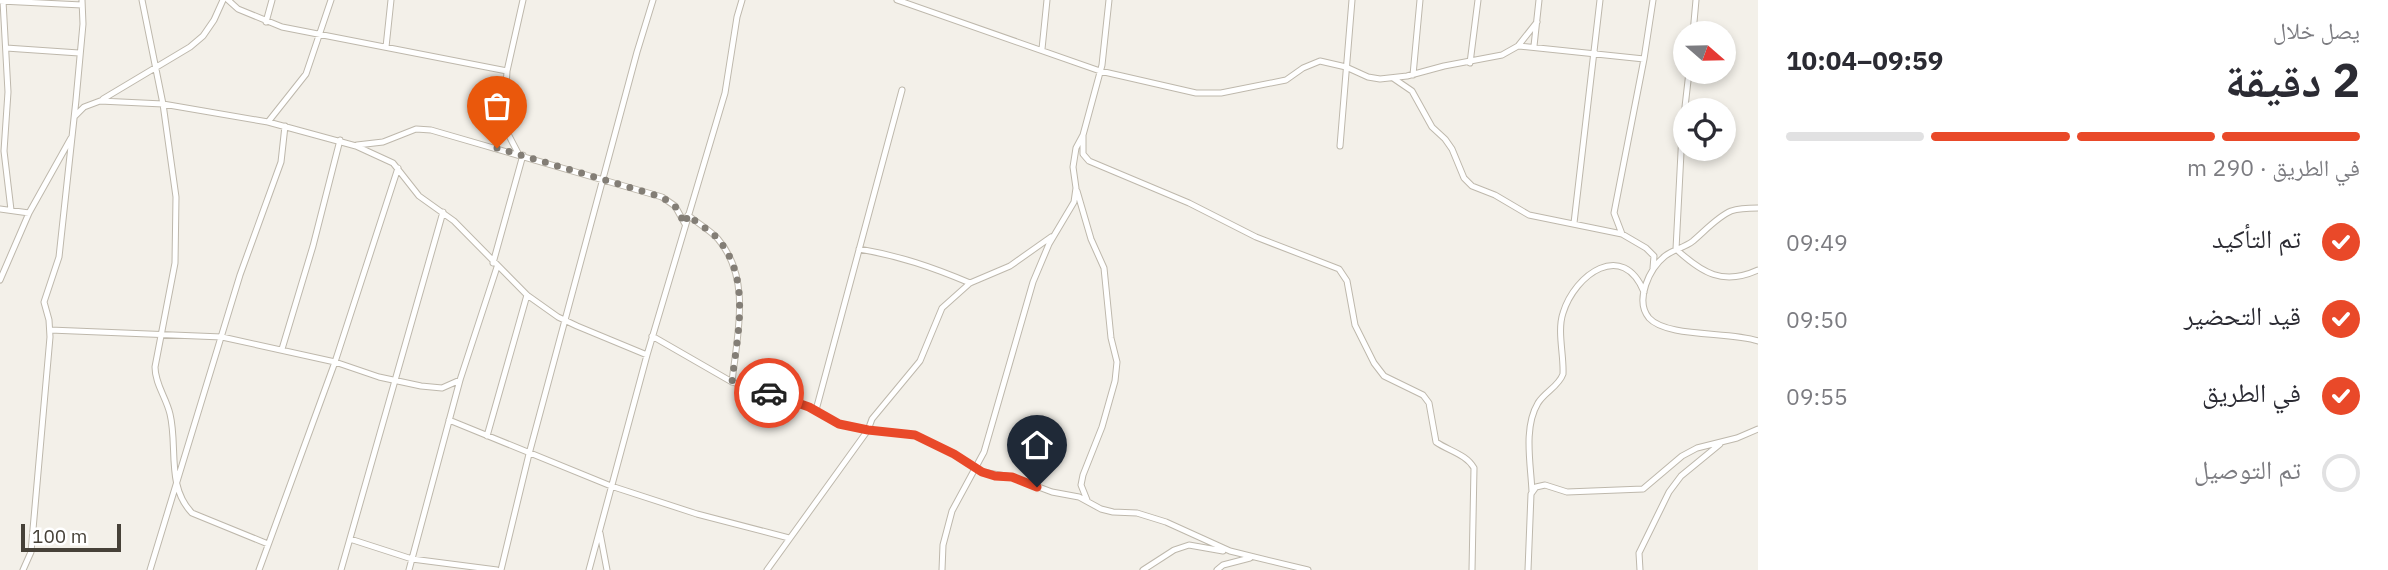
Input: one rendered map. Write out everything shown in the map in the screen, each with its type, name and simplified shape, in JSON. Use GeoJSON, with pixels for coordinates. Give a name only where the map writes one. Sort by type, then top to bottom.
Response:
{"type":"FeatureCollection","features":[{"type":"Feature","properties":{"kind":"street"},"geometry":{"type":"LineString","coordinates":[[142,0],[163,104],[176,197],[177,234],[172,287],[155,373],[173,426],[176,486],[184,505],[192,513],[268,544]]}},
{"type":"Feature","properties":{"kind":"street"},"geometry":{"type":"LineString","coordinates":[[75,116],[88,105],[100,101],[190,47],[203,36],[226,0],[238,9],[266,22],[508,71]]}},
{"type":"Feature","properties":{"kind":"street"},"geometry":{"type":"LineString","coordinates":[[266,22],[272,0]]}},
{"type":"Feature","properties":{"kind":"street"},"geometry":{"type":"LineString","coordinates":[[268,122],[303,80],[331,0]]}},
{"type":"Feature","properties":{"kind":"street"},"geometry":{"type":"LineString","coordinates":[[386,47],[391,0]]}},
{"type":"Feature","properties":{"kind":"street"},"geometry":{"type":"LineString","coordinates":[[409,570],[460,380],[495,265],[521,154],[506,130],[505,101],[508,71],[523,0]]}},
{"type":"Feature","properties":{"kind":"street"},"geometry":{"type":"LineString","coordinates":[[350,539],[412,559],[499,570],[653,0]]}},
{"type":"Feature","properties":{"kind":"street"},"geometry":{"type":"LineString","coordinates":[[589,570],[652,336],[725,93],[737,17],[743,0]]}},
{"type":"Feature","properties":{"kind":"street"},"geometry":{"type":"LineString","coordinates":[[897,0],[1100,71],[1196,93],[1221,93],[1286,80],[1303,68],[1320,61],[1346,66],[1368,77],[1393,79],[1413,75],[1502,55],[1518,46],[1537,22]]}},
{"type":"Feature","properties":{"kind":"street"},"geometry":{"type":"LineString","coordinates":[[1042,49],[1047,0]]}},
{"type":"Feature","properties":{"kind":"street"},"geometry":{"type":"LineString","coordinates":[[1088,503],[1081,485],[1105,417],[1117,362],[1111,338],[1104,268],[1091,239],[1076,188],[1073,167],[1076,148],[1083,135],[1100,71],[1106,42],[1109,0]]}},
{"type":"Feature","properties":{"kind":"street"},"geometry":{"type":"LineString","coordinates":[[1340,146],[1352,0]]}},
{"type":"Feature","properties":{"kind":"street"},"geometry":{"type":"LineString","coordinates":[[1413,75],[1420,0]]}},
{"type":"Feature","properties":{"kind":"street"},"geometry":{"type":"LineString","coordinates":[[1470,63],[1478,0]]}},
{"type":"Feature","properties":{"kind":"street"},"geometry":{"type":"LineString","coordinates":[[1534,46],[1539,0]]}},
{"type":"Feature","properties":{"kind":"street"},"geometry":{"type":"LineString","coordinates":[[1574,223],[1600,0]]}},
{"type":"Feature","properties":{"kind":"street"},"geometry":{"type":"LineString","coordinates":[[1622,234],[1614,213],[1653,0]]}},
{"type":"Feature","properties":{"kind":"street"},"geometry":{"type":"LineString","coordinates":[[1694,21],[1696,0]]}},
{"type":"Feature","properties":{"kind":"street"},"geometry":{"type":"LineString","coordinates":[[11,210],[2,150],[8,92],[2,1],[82,2],[75,116],[59,257],[44,296],[50,330],[31,552],[23,570]]}},
{"type":"Feature","properties":{"kind":"street"},"geometry":{"type":"LineString","coordinates":[[1518,46],[1644,59]]}},
{"type":"Feature","properties":{"kind":"street"},"geometry":{"type":"LineString","coordinates":[[6,48],[79,53]]}},
{"type":"Feature","properties":{"kind":"street"},"geometry":{"type":"LineString","coordinates":[[1393,79],[1412,91],[1432,127],[1445,139],[1464,178],[1472,186],[1495,195],[1529,215],[1622,234],[1646,248],[1654,256],[1653,268],[1644,292],[1644,308],[1649,318],[1664,328],[1741,335],[1758,341]]}},
{"type":"Feature","properties":{"kind":"street"},"geometry":{"type":"LineString","coordinates":[[1688,84],[1682,133],[1676,249],[1693,265],[1722,278],[1741,276],[1758,270]]}},
{"type":"Feature","properties":{"kind":"street"},"geometry":{"type":"LineString","coordinates":[[816,410],[902,90]]}},
{"type":"Feature","properties":{"kind":"street"},"geometry":{"type":"LineString","coordinates":[[100,101],[163,104],[268,122],[341,140],[387,159],[398,168],[419,196],[443,212],[527,295],[566,321],[647,355]]}},
{"type":"Feature","properties":{"kind":"street"},"geometry":{"type":"LineString","coordinates":[[150,570],[240,275],[281,162],[285,126]]}},
{"type":"Feature","properties":{"kind":"street"},"geometry":{"type":"LineString","coordinates":[[356,146],[383,142],[408,131],[424,128],[662,197],[675,206],[685,224]]}},
{"type":"Feature","properties":{"kind":"street"},"geometry":{"type":"LineString","coordinates":[[0,280],[29,213],[72,135]]}},
{"type":"Feature","properties":{"kind":"street"},"geometry":{"type":"LineString","coordinates":[[1083,135],[1083,154],[1089,161],[1189,202],[1256,237],[1339,269],[1347,281],[1356,325],[1374,363],[1384,376],[1423,395],[1429,403],[1436,442],[1469,459],[1474,468],[1472,570]]}},
{"type":"Feature","properties":{"kind":"street"},"geometry":{"type":"LineString","coordinates":[[282,349],[341,140]]}},
{"type":"Feature","properties":{"kind":"street"},"geometry":{"type":"LineString","coordinates":[[259,570],[335,362],[398,168]]}},
{"type":"Feature","properties":{"kind":"street"},"geometry":{"type":"LineString","coordinates":[[942,570],[943,545],[952,511],[984,452],[1032,282],[1074,202],[1076,188]]}},
{"type":"Feature","properties":{"kind":"street"},"geometry":{"type":"LineString","coordinates":[[1653,268],[1663,257],[1688,245],[1725,215],[1734,210],[1758,208]]}},
{"type":"Feature","properties":{"kind":"street"},"geometry":{"type":"LineString","coordinates":[[0,209],[29,213]]}},
{"type":"Feature","properties":{"kind":"street"},"geometry":{"type":"LineString","coordinates":[[341,570],[443,212]]}},
{"type":"Feature","properties":{"kind":"street"},"geometry":{"type":"LineString","coordinates":[[688,215],[717,238],[735,269],[740,304],[732,382]]}},
{"type":"Feature","properties":{"kind":"street"},"geometry":{"type":"LineString","coordinates":[[767,570],[868,430],[872,418],[920,361],[942,308],[970,283],[1010,266],[1055,234]]}},
{"type":"Feature","properties":{"kind":"street"},"geometry":{"type":"LineString","coordinates":[[859,249],[897,255],[970,283]]}},
{"type":"Feature","properties":{"kind":"street"},"geometry":{"type":"LineString","coordinates":[[1528,570],[1532,493],[1529,438],[1538,404],[1560,383],[1563,374],[1562,314],[1583,278],[1606,266],[1630,271],[1638,278],[1644,292]]}},
{"type":"Feature","properties":{"kind":"street"},"geometry":{"type":"LineString","coordinates":[[487,436],[527,295]]}},
{"type":"Feature","properties":{"kind":"street"},"geometry":{"type":"LineString","coordinates":[[50,330],[222,337],[335,362],[394,380],[442,388],[460,380]]}},
{"type":"Feature","properties":{"kind":"street"},"geometry":{"type":"LineString","coordinates":[[652,336],[732,382],[789,398],[839,424],[915,435],[995,476],[1012,477],[1052,492],[1079,497],[1113,512],[1137,513],[1166,522],[1230,551],[1308,570]]}},
{"type":"Feature","properties":{"kind":"street"},"geometry":{"type":"LineString","coordinates":[[449,420],[611,485],[697,514],[789,538]]}},
{"type":"Feature","properties":{"kind":"street"},"geometry":{"type":"LineString","coordinates":[[1532,493],[1536,487],[1545,485],[1567,492],[1643,489],[1682,456],[1697,448],[1758,429]]}},
{"type":"Feature","properties":{"kind":"street"},"geometry":{"type":"LineString","coordinates":[[1640,570],[1639,553],[1669,492],[1681,475],[1725,441]]}},
{"type":"Feature","properties":{"kind":"street"},"geometry":{"type":"LineString","coordinates":[[600,530],[607,570]]}},
{"type":"Feature","properties":{"kind":"street"},"geometry":{"type":"LineString","coordinates":[[1143,570],[1174,550],[1189,545],[1230,551]]}},
{"type":"Feature","properties":{"kind":"street"},"geometry":{"type":"LineString","coordinates":[[1217,570],[1223,565],[1253,558]]}},
{"type":"Feature","properties":{"kind":"way so far"},"geometry":{"type":"LineString","coordinates":[[497,148],[662,197],[675,206],[685,224],[688,215],[717,238],[729,255],[738,284],[740,304],[732,382],[769,393]]}},
{"type":"Feature","properties":{"kind":"route"},"geometry":{"type":"LineString","coordinates":[[769,393],[789,398],[839,424],[915,435],[954,454],[982,472],[1012,477],[1037,487]]}}]}
